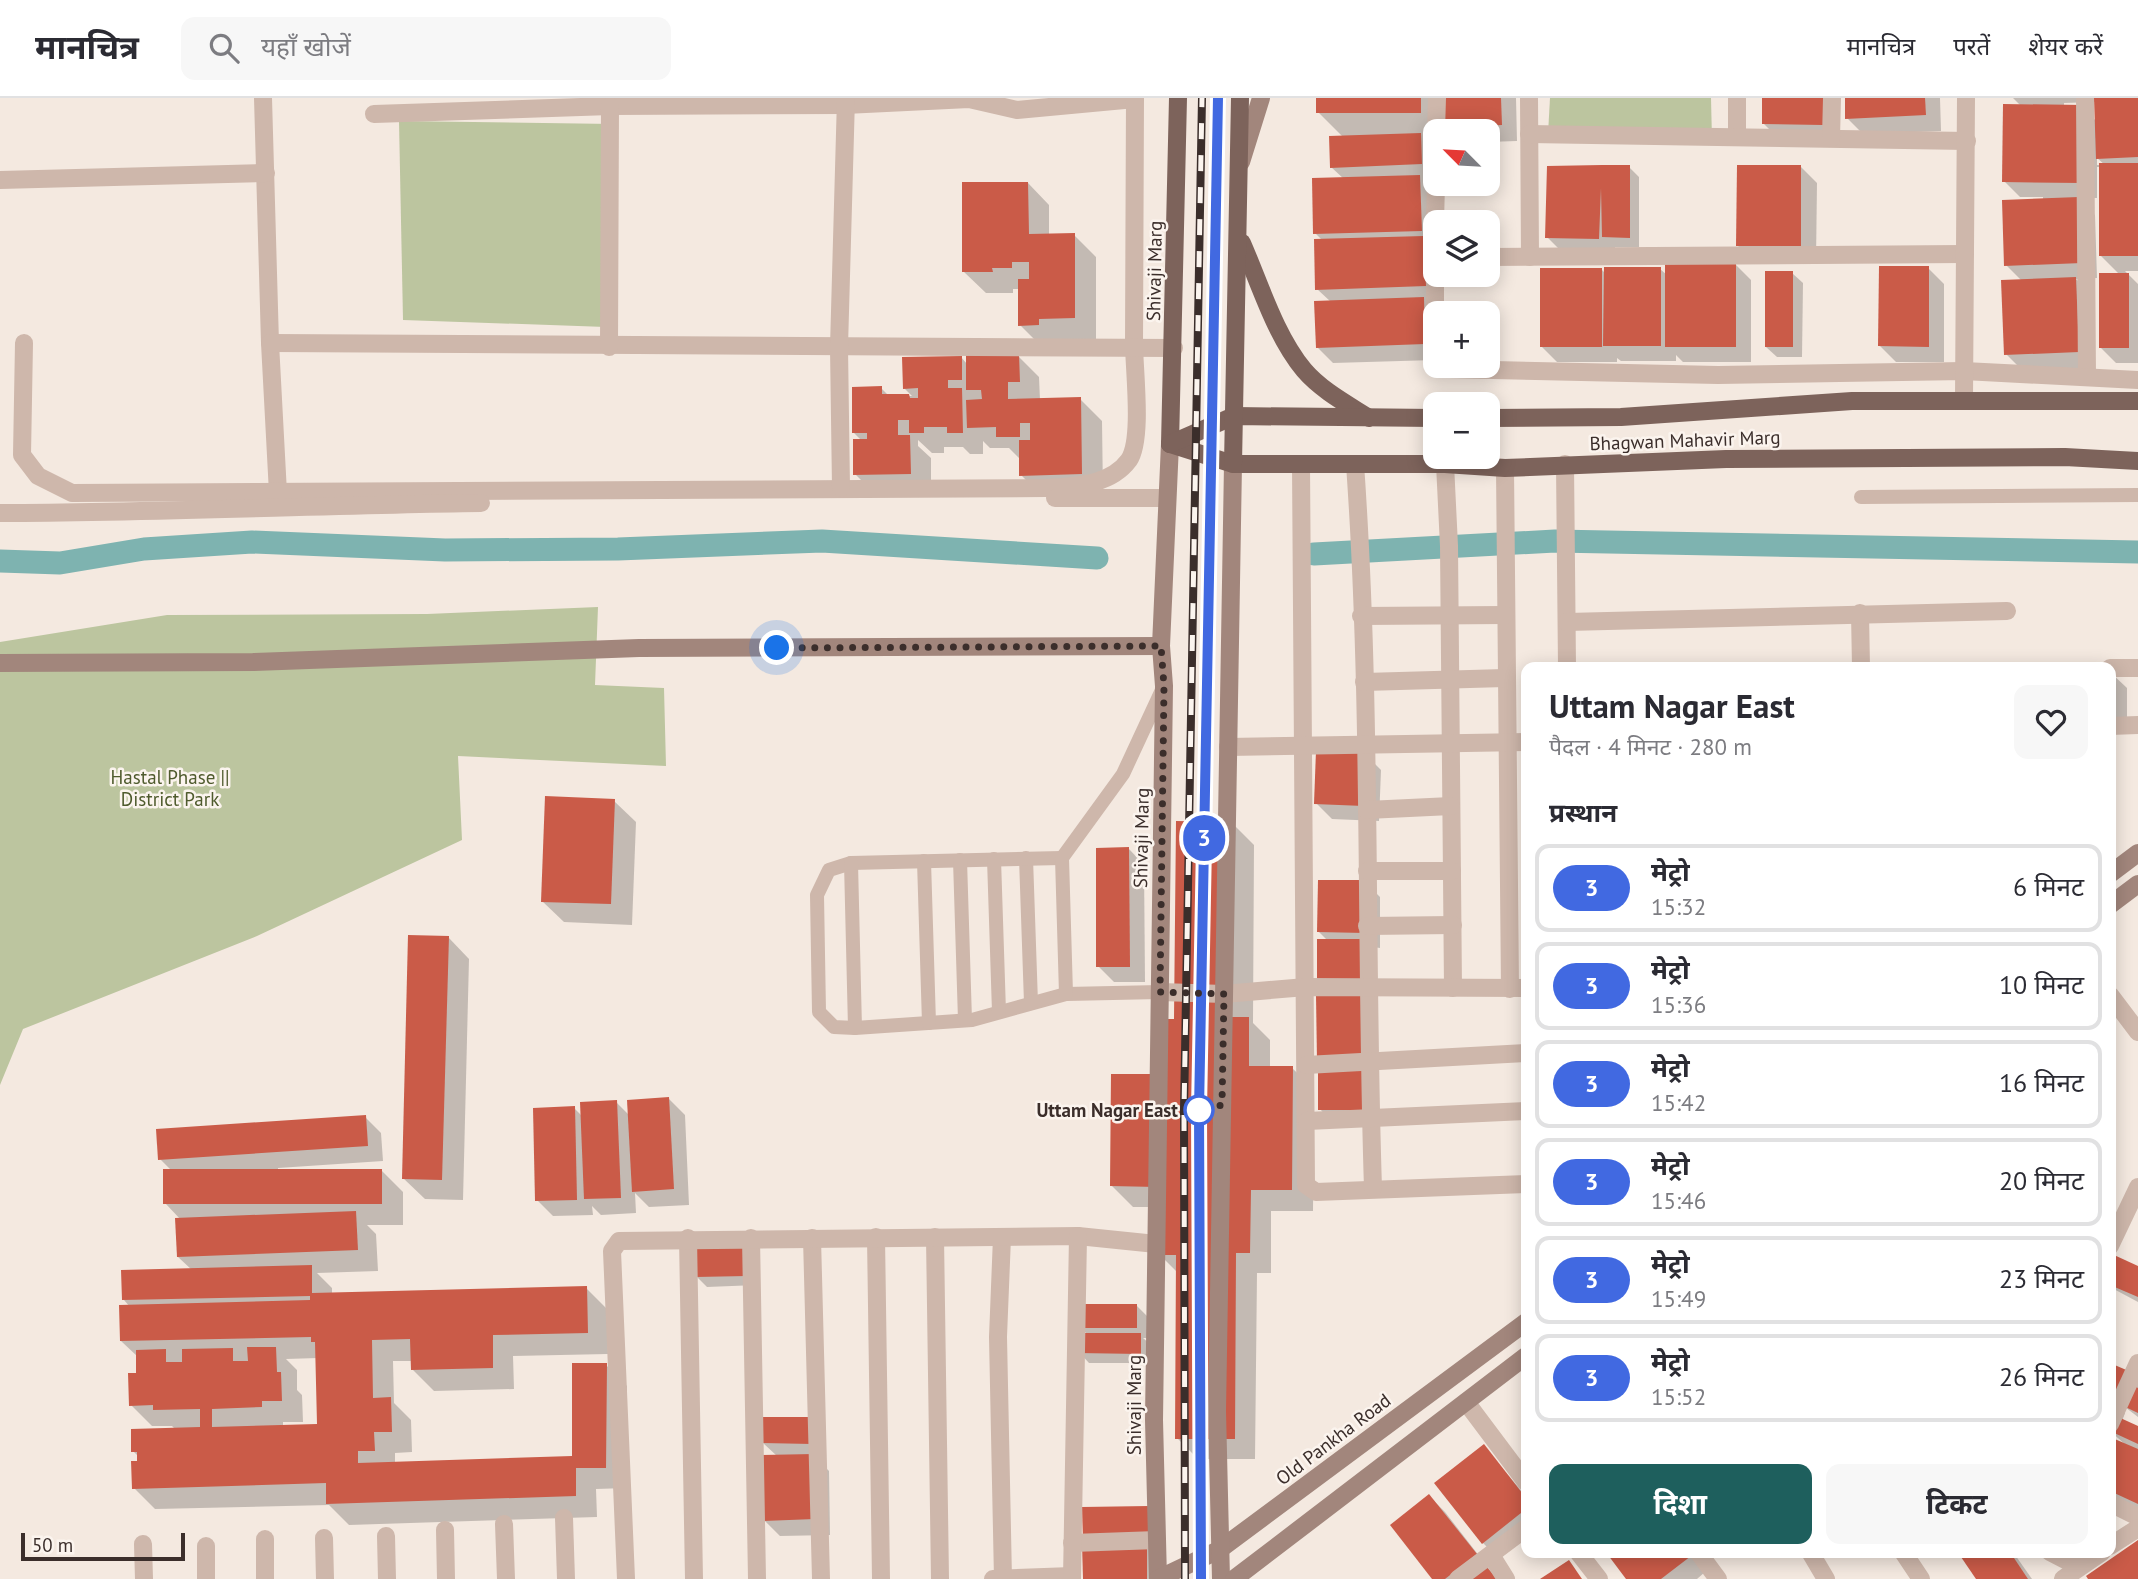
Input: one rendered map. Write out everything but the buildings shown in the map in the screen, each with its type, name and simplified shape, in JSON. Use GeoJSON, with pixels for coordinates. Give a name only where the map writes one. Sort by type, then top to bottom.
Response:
{"type":"FeatureCollection","features":[{"type":"Feature","properties":{"kind":"main road","name":"Shivaji Marg"},"geometry":{"type":"LineString","coordinates":[[1158,1579],[1154,1420],[1164,686],[1161,646],[1174,348],[1178,98]]}},
{"type":"Feature","properties":{"kind":"main road"},"geometry":{"type":"LineString","coordinates":[[1221,1579],[1217,1411],[1240,98]]}},
{"type":"Feature","properties":{"kind":"main road"},"geometry":{"type":"LineString","coordinates":[[1238,171],[1261,98]]}},
{"type":"Feature","properties":{"kind":"main road"},"geometry":{"type":"LineString","coordinates":[[1239,236],[1287,345],[1304,370],[1325,389],[1369,418]]}},
{"type":"Feature","properties":{"kind":"main road","name":"Bhagwan Mahavir Marg"},"geometry":{"type":"LineString","coordinates":[[1500,418],[1621,417],[1852,401],[2138,401]]}},
{"type":"Feature","properties":{"kind":"main road"},"geometry":{"type":"LineString","coordinates":[[1170,444],[1234,416],[1423,418]]}},
{"type":"Feature","properties":{"kind":"main road","name":"Bhagwan Mahavir Marg"},"geometry":{"type":"LineString","coordinates":[[1170,444],[1233,464],[1423,464]]}},
{"type":"Feature","properties":{"kind":"main road","name":"Bhagwan Mahavir Marg"},"geometry":{"type":"LineString","coordinates":[[1500,468],[1861,457],[2065,457],[2138,461]]}},
{"type":"Feature","properties":{"kind":"main road"},"geometry":{"type":"LineString","coordinates":[[0,663],[253,662],[639,648],[1161,646]]}},
{"type":"Feature","properties":{"kind":"main road"},"geometry":{"type":"LineString","coordinates":[[2116,870],[2138,853]]}},
{"type":"Feature","properties":{"kind":"main road"},"geometry":{"type":"LineString","coordinates":[[2116,900],[2138,884]]}},
{"type":"Feature","properties":{"kind":"main road","name":"Old Pankha Road"},"geometry":{"type":"LineString","coordinates":[[1158,1579],[1219,1550],[1521,1326]]}},
{"type":"Feature","properties":{"kind":"main road"},"geometry":{"type":"LineString","coordinates":[[1234,1579],[1521,1360]]}},
{"type":"Feature","properties":{"kind":"street"},"geometry":{"type":"LineString","coordinates":[[263,98],[270,343],[278,493]]}},
{"type":"Feature","properties":{"kind":"street"},"geometry":{"type":"LineString","coordinates":[[1436,119],[1437,98]]}},
{"type":"Feature","properties":{"kind":"street"},"geometry":{"type":"LineString","coordinates":[[1529,98],[1530,257]]}},
{"type":"Feature","properties":{"kind":"street"},"geometry":{"type":"LineString","coordinates":[[1737,98],[1737,137]]}},
{"type":"Feature","properties":{"kind":"street"},"geometry":{"type":"LineString","coordinates":[[1831,138],[1832,98]]}},
{"type":"Feature","properties":{"kind":"street"},"geometry":{"type":"LineString","coordinates":[[1964,399],[1966,98]]}},
{"type":"Feature","properties":{"kind":"street"},"geometry":{"type":"LineString","coordinates":[[2085,98],[2087,377]]}},
{"type":"Feature","properties":{"kind":"street"},"geometry":{"type":"LineString","coordinates":[[24,343],[22,455],[38,476],[61,490],[72,493],[1065,487],[1096,482],[1110,476],[1128,460],[1133,450],[1137,408],[1134,348],[1135,99],[1017,110],[969,99],[374,114]]}},
{"type":"Feature","properties":{"kind":"street"},"geometry":{"type":"LineString","coordinates":[[841,488],[839,347],[846,101]]}},
{"type":"Feature","properties":{"kind":"street"},"geometry":{"type":"LineString","coordinates":[[609,346],[610,106]]}},
{"type":"Feature","properties":{"kind":"street"},"geometry":{"type":"LineString","coordinates":[[1529,134],[1967,141]]}},
{"type":"Feature","properties":{"kind":"street"},"geometry":{"type":"LineString","coordinates":[[0,180],[266,173]]}},
{"type":"Feature","properties":{"kind":"street"},"geometry":{"type":"LineString","coordinates":[[1500,257],[1965,254]]}},
{"type":"Feature","properties":{"kind":"street"},"geometry":{"type":"LineString","coordinates":[[270,343],[1174,348]]}},
{"type":"Feature","properties":{"kind":"street"},"geometry":{"type":"LineString","coordinates":[[1500,370],[1718,375],[1964,371],[2138,380]]}},
{"type":"Feature","properties":{"kind":"street"},"geometry":{"type":"LineString","coordinates":[[1301,464],[1306,1185],[1316,1192],[1521,1184]]}},
{"type":"Feature","properties":{"kind":"street"},"geometry":{"type":"LineString","coordinates":[[1355,464],[1362,551],[1367,988],[1373,1188]]}},
{"type":"Feature","properties":{"kind":"street"},"geometry":{"type":"LineString","coordinates":[[1565,464],[1567,662]]}},
{"type":"Feature","properties":{"kind":"street"},"geometry":{"type":"LineString","coordinates":[[1160,992],[1224,994],[1306,987],[1518,989],[1519,920],[1506,743],[1505,468]]}},
{"type":"Feature","properties":{"kind":"street"},"geometry":{"type":"LineString","coordinates":[[1445,469],[1453,988]]}},
{"type":"Feature","properties":{"kind":"street"},"geometry":{"type":"LineString","coordinates":[[0,513],[93,514],[182,508],[318,505],[1167,498]]}},
{"type":"Feature","properties":{"kind":"street"},"geometry":{"type":"LineString","coordinates":[[1567,622],[2007,611]]}},
{"type":"Feature","properties":{"kind":"street"},"geometry":{"type":"LineString","coordinates":[[1860,613],[1861,662]]}},
{"type":"Feature","properties":{"kind":"street"},"geometry":{"type":"LineString","coordinates":[[1361,616],[1505,615]]}},
{"type":"Feature","properties":{"kind":"street"},"geometry":{"type":"LineString","coordinates":[[2116,668],[2138,668]]}},
{"type":"Feature","properties":{"kind":"street"},"geometry":{"type":"LineString","coordinates":[[1364,682],[1505,678]]}},
{"type":"Feature","properties":{"kind":"street"},"geometry":{"type":"LineString","coordinates":[[2116,726],[2138,725]]}},
{"type":"Feature","properties":{"kind":"street"},"geometry":{"type":"LineString","coordinates":[[1228,747],[1304,743],[1521,742]]}},
{"type":"Feature","properties":{"kind":"street"},"geometry":{"type":"LineString","coordinates":[[1367,810],[1451,806]]}},
{"type":"Feature","properties":{"kind":"street"},"geometry":{"type":"LineString","coordinates":[[1367,870],[1452,871]]}},
{"type":"Feature","properties":{"kind":"street"},"geometry":{"type":"LineString","coordinates":[[1367,926],[1452,925]]}},
{"type":"Feature","properties":{"kind":"street"},"geometry":{"type":"LineString","coordinates":[[2116,1003],[2138,1032]]}},
{"type":"Feature","properties":{"kind":"street"},"geometry":{"type":"LineString","coordinates":[[1307,1065],[1521,1054]]}},
{"type":"Feature","properties":{"kind":"street"},"geometry":{"type":"LineString","coordinates":[[1307,1121],[1521,1111]]}},
{"type":"Feature","properties":{"kind":"street"},"geometry":{"type":"LineString","coordinates":[[2116,1233],[2138,1187]]}},
{"type":"Feature","properties":{"kind":"street"},"geometry":{"type":"LineString","coordinates":[[626,1579],[613,1245],[626,1239],[1078,1236],[1156,1244]]}},
{"type":"Feature","properties":{"kind":"street"},"geometry":{"type":"LineString","coordinates":[[993,1579],[1072,1578],[1078,1236]]}},
{"type":"Feature","properties":{"kind":"street"},"geometry":{"type":"LineString","coordinates":[[812,1237],[821,1579]]}},
{"type":"Feature","properties":{"kind":"street"},"geometry":{"type":"LineString","coordinates":[[876,1237],[881,1579]]}},
{"type":"Feature","properties":{"kind":"street"},"geometry":{"type":"LineString","coordinates":[[935,1237],[940,1579]]}},
{"type":"Feature","properties":{"kind":"street"},"geometry":{"type":"LineString","coordinates":[[1002,1237],[998,1337],[1003,1579]]}},
{"type":"Feature","properties":{"kind":"street"},"geometry":{"type":"LineString","coordinates":[[688,1238],[694,1579]]}},
{"type":"Feature","properties":{"kind":"street"},"geometry":{"type":"LineString","coordinates":[[751,1238],[757,1579]]}},
{"type":"Feature","properties":{"kind":"street"},"geometry":{"type":"LineString","coordinates":[[2116,1411],[2138,1363]]}},
{"type":"Feature","properties":{"kind":"street"},"geometry":{"type":"LineString","coordinates":[[1466,1402],[1521,1475]]}},
{"type":"Feature","properties":{"kind":"street"},"geometry":{"type":"LineString","coordinates":[[2116,1506],[2138,1517]]}},
{"type":"Feature","properties":{"kind":"street"},"geometry":{"type":"LineString","coordinates":[[564,1518],[566,1579]]}},
{"type":"Feature","properties":{"kind":"street"},"geometry":{"type":"LineString","coordinates":[[504,1524],[506,1579]]}},
{"type":"Feature","properties":{"kind":"street"},"geometry":{"type":"LineString","coordinates":[[2116,1542],[2138,1528]]}},
{"type":"Feature","properties":{"kind":"street"},"geometry":{"type":"LineString","coordinates":[[445,1530],[446,1579]]}},
{"type":"Feature","properties":{"kind":"street"},"geometry":{"type":"LineString","coordinates":[[1458,1579],[1521,1532]]}},
{"type":"Feature","properties":{"kind":"street"},"geometry":{"type":"LineString","coordinates":[[386,1536],[387,1579]]}},
{"type":"Feature","properties":{"kind":"street"},"geometry":{"type":"LineString","coordinates":[[324,1538],[325,1579]]}},
{"type":"Feature","properties":{"kind":"street"},"geometry":{"type":"LineString","coordinates":[[265,1539],[265,1579]]}},
{"type":"Feature","properties":{"kind":"street"},"geometry":{"type":"LineString","coordinates":[[1072,1542],[1157,1539]]}},
{"type":"Feature","properties":{"kind":"street"},"geometry":{"type":"LineString","coordinates":[[144,1544],[144,1579]]}},
{"type":"Feature","properties":{"kind":"street"},"geometry":{"type":"LineString","coordinates":[[206,1546],[206,1579]]}},
{"type":"Feature","properties":{"kind":"street"},"geometry":{"type":"LineString","coordinates":[[1491,1555],[1506,1579]]}},
{"type":"Feature","properties":{"kind":"street"},"geometry":{"type":"LineString","coordinates":[[1583,1558],[1599,1579]]}},
{"type":"Feature","properties":{"kind":"street"},"geometry":{"type":"LineString","coordinates":[[1702,1558],[1718,1579]]}},
{"type":"Feature","properties":{"kind":"street"},"geometry":{"type":"LineString","coordinates":[[1812,1558],[1818,1576]]}},
{"type":"Feature","properties":{"kind":"street"},"geometry":{"type":"LineString","coordinates":[[1907,1558],[1920,1579]]}},
{"type":"Feature","properties":{"kind":"street"},"geometry":{"type":"LineString","coordinates":[[2062,1558],[2080,1567]]}},
{"type":"Feature","properties":{"kind":"street"},"geometry":{"type":"LineString","coordinates":[[2063,1579],[2093,1558]]}},
{"type":"Feature","properties":{"kind":"lane"},"geometry":{"type":"LineString","coordinates":[[1861,497],[2138,495]]}},
{"type":"Feature","properties":{"kind":"lane"},"geometry":{"type":"LineString","coordinates":[[1066,994],[1062,858],[1123,774],[1164,686]]}},
{"type":"Feature","properties":{"kind":"lane"},"geometry":{"type":"LineString","coordinates":[[1026,858],[1031,1003]]}},
{"type":"Feature","properties":{"kind":"lane"},"geometry":{"type":"LineString","coordinates":[[1062,858],[851,863],[829,870],[817,895],[819,1012],[834,1027],[855,1028],[965,1020],[1066,994],[1160,992]]}},
{"type":"Feature","properties":{"kind":"lane"},"geometry":{"type":"LineString","coordinates":[[993,859],[999,1012]]}},
{"type":"Feature","properties":{"kind":"lane"},"geometry":{"type":"LineString","coordinates":[[960,860],[965,1020]]}},
{"type":"Feature","properties":{"kind":"lane"},"geometry":{"type":"LineString","coordinates":[[924,861],[929,1023]]}},
{"type":"Feature","properties":{"kind":"lane"},"geometry":{"type":"LineString","coordinates":[[851,863],[855,1028]]}},
{"type":"Feature","properties":{"kind":"green space"},"geometry":{"type":"Polygon","coordinates":[[[1550,98],[1711,98],[1712,140],[1548,134],[1550,98]]]}},
{"type":"Feature","properties":{"kind":"green space"},"geometry":{"type":"Polygon","coordinates":[[[399,121],[614,124],[606,327],[403,320],[399,121]]]}},
{"type":"Feature","properties":{"kind":"green space","name":"Hastal Phase || District Park"},"geometry":{"type":"Polygon","coordinates":[[[598,607],[595,685],[664,688],[666,766],[458,756],[462,840],[257,936],[23,1029],[0,1085],[0,642],[167,615],[427,614],[598,607]]]}},
{"type":"Feature","properties":{"kind":"waterway"},"geometry":{"type":"LineString","coordinates":[[0,561],[60,563],[144,549],[252,542],[445,550],[618,549],[822,541],[1097,558]]}},
{"type":"Feature","properties":{"kind":"waterway"},"geometry":{"type":"LineString","coordinates":[[1314,554],[1555,541],[2138,552]]}},
{"type":"Feature","properties":{"kind":"railway"},"geometry":{"type":"LineString","coordinates":[[1185,1579],[1184,1110],[1202,98]]}},
{"type":"Feature","properties":{"kind":"railway"},"geometry":{"type":"LineString","coordinates":[[1201,1579],[1199,1110],[1218,98]]}},
{"type":"Feature","properties":{"kind":"metro line","name":"3"},"geometry":{"type":"LineString","coordinates":[[1201,1579],[1199,1110],[1218,98]]}},
{"type":"Feature","properties":{"kind":"place","name":"Uttam Nagar East"},"geometry":{"type":"Point","coordinates":[1199,1110]}},
{"type":"Feature","properties":{"kind":"route"},"geometry":{"type":"LineString","coordinates":[[777,648],[1161,646],[1164,686],[1160,992],[1224,994],[1222,1105],[1199,1110]]}}]}
